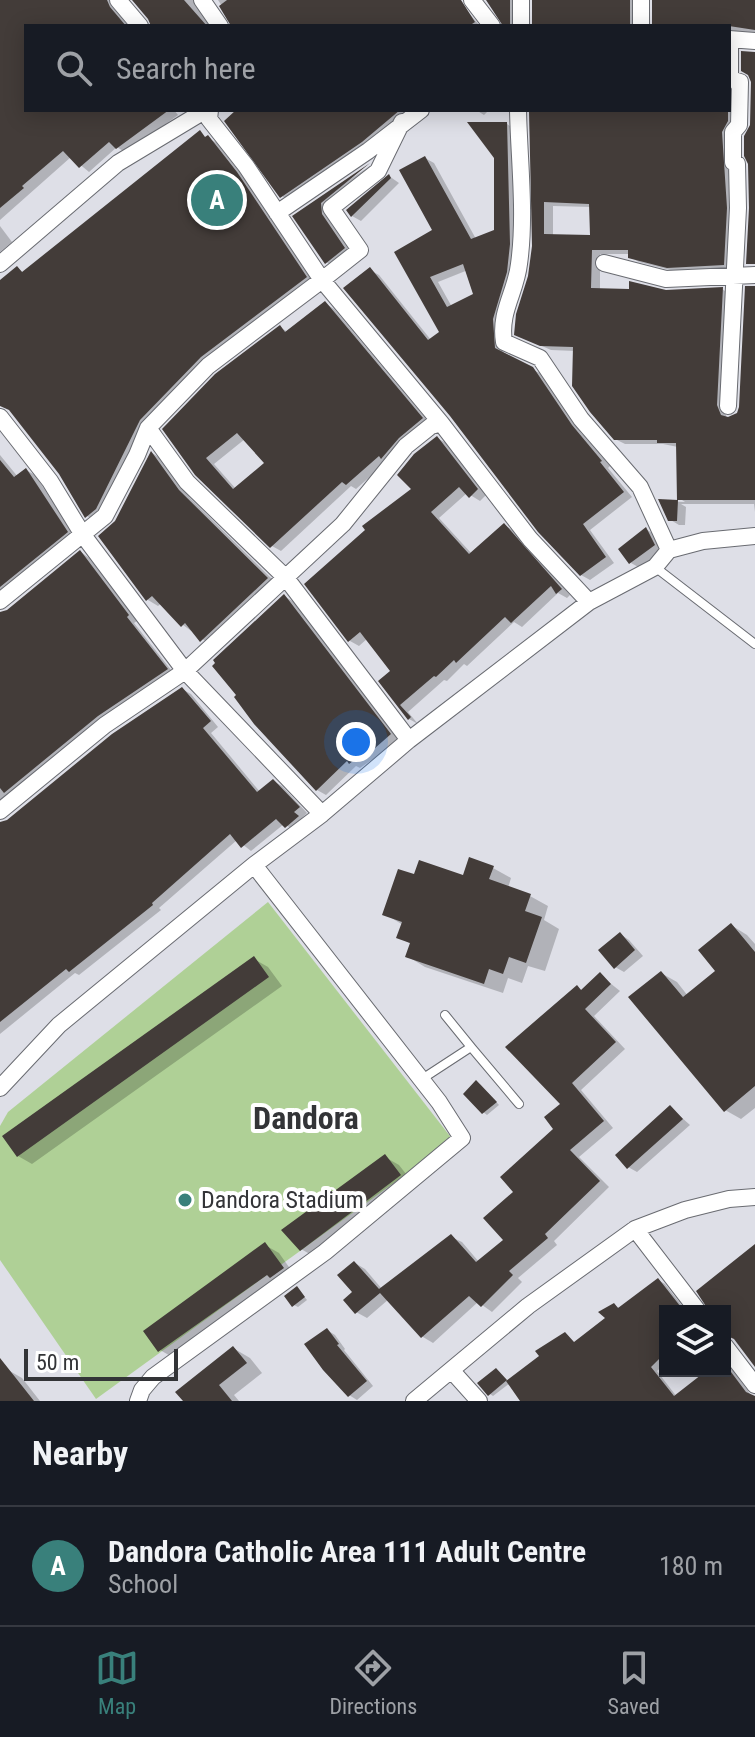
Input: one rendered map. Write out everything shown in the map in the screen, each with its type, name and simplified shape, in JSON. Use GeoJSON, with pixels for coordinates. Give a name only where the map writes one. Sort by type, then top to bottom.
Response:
{"type":"FeatureCollection","features":[{"type":"Feature","properties":{"kind":"street"},"geometry":{"type":"LineString","coordinates":[[118,0],[138,24]]}},
{"type":"Feature","properties":{"kind":"street"},"geometry":{"type":"LineString","coordinates":[[472,0],[490,24]]}},
{"type":"Feature","properties":{"kind":"street"},"geometry":{"type":"LineString","coordinates":[[521,0],[521,24]]}},
{"type":"Feature","properties":{"kind":"street"},"geometry":{"type":"LineString","coordinates":[[641,0],[641,24]]}},
{"type":"Feature","properties":{"kind":"street"},"geometry":{"type":"LineString","coordinates":[[211,3],[219,24]]}},
{"type":"Feature","properties":{"kind":"street"},"geometry":{"type":"LineString","coordinates":[[731,39],[755,41]]}},
{"type":"Feature","properties":{"kind":"street"},"geometry":{"type":"LineString","coordinates":[[728,406],[738,208],[733,132],[739,125],[740,82],[731,79]]}},
{"type":"Feature","properties":{"kind":"street"},"geometry":{"type":"LineString","coordinates":[[0,264],[118,163],[205,112]]}},
{"type":"Feature","properties":{"kind":"street"},"geometry":{"type":"LineString","coordinates":[[208,112],[209,119],[322,280],[441,423],[530,539],[589,602]]}},
{"type":"Feature","properties":{"kind":"street"},"geometry":{"type":"LineString","coordinates":[[277,213],[368,151],[418,112]]}},
{"type":"Feature","properties":{"kind":"street"},"geometry":{"type":"LineString","coordinates":[[518,112],[519,266],[501,325],[504,342],[540,358],[581,419],[640,487],[669,550]]}},
{"type":"Feature","properties":{"kind":"street"},"geometry":{"type":"LineString","coordinates":[[0,601],[105,516],[148,428],[208,366],[360,250],[331,208],[378,171],[402,122]]}},
{"type":"Feature","properties":{"kind":"street"},"geometry":{"type":"LineString","coordinates":[[604,263],[666,279],[755,275]]}},
{"type":"Feature","properties":{"kind":"street"},"geometry":{"type":"LineString","coordinates":[[0,417],[50,481],[83,535],[185,671],[322,814]]}},
{"type":"Feature","properties":{"kind":"street"},"geometry":{"type":"LineString","coordinates":[[0,811],[105,725],[185,671],[343,524],[406,446],[431,426],[441,423]]}},
{"type":"Feature","properties":{"kind":"street"},"geometry":{"type":"LineString","coordinates":[[148,428],[187,482],[286,578],[409,740]]}},
{"type":"Feature","properties":{"kind":"street"},"geometry":{"type":"LineString","coordinates":[[0,1088],[59,1025],[254,865],[322,814],[409,740],[589,602],[655,567],[669,550],[703,541],[755,536]]}},
{"type":"Feature","properties":{"kind":"street"},"geometry":{"type":"LineString","coordinates":[[138,1401],[142,1390],[153,1377],[325,1252],[461,1139],[460,1131],[421,1079],[254,865]]}},
{"type":"Feature","properties":{"kind":"street"},"geometry":{"type":"LineString","coordinates":[[414,1401],[528,1306],[635,1229],[685,1210],[729,1199],[755,1197]]}},
{"type":"Feature","properties":{"kind":"street"},"geometry":{"type":"LineString","coordinates":[[635,1229],[693,1305]]}},
{"type":"Feature","properties":{"kind":"street"},"geometry":{"type":"LineString","coordinates":[[731,1354],[755,1385]]}},
{"type":"Feature","properties":{"kind":"street"},"geometry":{"type":"LineString","coordinates":[[452,1371],[479,1401]]}},
{"type":"Feature","properties":{"kind":"lane"},"geometry":{"type":"LineString","coordinates":[[655,567],[755,644]]}},
{"type":"Feature","properties":{"kind":"lane"},"geometry":{"type":"LineString","coordinates":[[445,1015],[519,1104]]}},
{"type":"Feature","properties":{"kind":"lane"},"geometry":{"type":"LineString","coordinates":[[421,1079],[471,1047]]}},
{"type":"Feature","properties":{"kind":"green space","name":"Dandora Stadium"},"geometry":{"type":"Polygon","coordinates":[[[268,902],[453,1140],[96,1399],[0,1260],[0,1126],[8,1112],[268,902]]]}},
{"type":"Feature","properties":{"kind":"building"},"geometry":{"type":"Polygon","coordinates":[[[0,0],[107,0],[124,24],[24,24],[24,112],[166,112],[116,149],[109,142],[79,168],[63,151],[0,208],[0,0]]]}},
{"type":"Feature","properties":{"kind":"building"},"geometry":{"type":"Polygon","coordinates":[[[132,0],[184,0],[205,24],[150,24],[132,0]]]}},
{"type":"Feature","properties":{"kind":"building"},"geometry":{"type":"Polygon","coordinates":[[[227,0],[461,0],[475,22],[230,24],[219,6],[227,0]]]}},
{"type":"Feature","properties":{"kind":"building"},"geometry":{"type":"Polygon","coordinates":[[[486,0],[510,0],[510,24],[502,24],[486,0]]]}},
{"type":"Feature","properties":{"kind":"building"},"geometry":{"type":"Polygon","coordinates":[[[532,0],[630,0],[630,24],[532,24],[532,0]]]}},
{"type":"Feature","properties":{"kind":"building"},"geometry":{"type":"Polygon","coordinates":[[[652,0],[755,0],[755,30],[731,24],[652,24],[652,0]]]}},
{"type":"Feature","properties":{"kind":"building"},"geometry":{"type":"Polygon","coordinates":[[[741,51],[755,52],[755,264],[746,264],[749,208],[744,136],[750,125],[751,82],[748,75],[741,71],[741,51]]]}},
{"type":"Feature","properties":{"kind":"building"},"geometry":{"type":"Polygon","coordinates":[[[234,112],[398,112],[362,142],[280,198],[224,121],[234,112]]]}},
{"type":"Feature","properties":{"kind":"building"},"geometry":{"type":"Polygon","coordinates":[[[529,112],[728,112],[728,121],[722,132],[727,208],[724,265],[667,268],[628,258],[628,250],[592,250],[591,288],[629,289],[629,281],[666,290],[723,287],[717,405],[721,415],[728,417],[737,413],[739,407],[745,286],[755,286],[755,500],[677,500],[676,443],[614,440],[572,386],[573,347],[540,346],[514,335],[516,314],[528,276],[532,246],[529,112]],[[544,202],[544,234],[590,235],[589,204],[544,202]]]}},
{"type":"Feature","properties":{"kind":"building"},"geometry":{"type":"Polygon","coordinates":[[[467,122],[507,122],[510,244],[507,272],[493,319],[495,348],[533,367],[572,425],[624,492],[583,524],[606,557],[580,576],[538,532],[450,416],[343,288],[370,267],[428,340],[439,332],[394,252],[432,230],[399,170],[425,156],[471,239],[494,230],[494,158],[467,122]],[[463,264],[430,277],[447,307],[473,294],[463,264]]]}},
{"type":"Feature","properties":{"kind":"building"},"geometry":{"type":"Polygon","coordinates":[[[200,130],[205,137],[208,135],[237,172],[307,277],[201,357],[140,420],[96,509],[85,518],[59,474],[9,410],[0,406],[0,280],[17,266],[22,272],[200,130]]]}},
{"type":"Feature","properties":{"kind":"building"},"geometry":{"type":"Polygon","coordinates":[[[370,163],[321,203],[322,214],[345,248],[325,264],[292,216],[370,163]]]}},
{"type":"Feature","properties":{"kind":"building"},"geometry":{"type":"Polygon","coordinates":[[[389,174],[391,178],[351,217],[346,210],[389,174]]]}},
{"type":"Feature","properties":{"kind":"building"},"geometry":{"type":"Polygon","coordinates":[[[325,301],[423,418],[399,438],[381,459],[379,456],[346,485],[342,482],[270,548],[195,475],[162,429],[215,374],[280,325],[285,332],[325,301]],[[237,433],[206,458],[233,489],[264,463],[237,433]]]}},
{"type":"Feature","properties":{"kind":"building"},"geometry":{"type":"Polygon","coordinates":[[[437,436],[478,489],[469,498],[459,487],[431,512],[469,554],[504,523],[562,589],[556,594],[551,586],[511,623],[505,617],[456,663],[454,660],[434,676],[400,705],[411,717],[408,720],[378,681],[390,671],[360,632],[348,642],[304,584],[365,530],[362,526],[411,489],[397,475],[414,454],[437,436]]]}},
{"type":"Feature","properties":{"kind":"building"},"geometry":{"type":"Polygon","coordinates":[[[151,451],[179,490],[268,578],[200,642],[185,623],[181,627],[152,596],[146,601],[98,536],[115,521],[151,451]]]}},
{"type":"Feature","properties":{"kind":"building"},"geometry":{"type":"Polygon","coordinates":[[[0,460],[14,477],[26,468],[68,532],[0,587],[0,460]]]}},
{"type":"Feature","properties":{"kind":"building"},"geometry":{"type":"Polygon","coordinates":[[[658,499],[678,500],[677,521],[668,521],[658,499]]]}},
{"type":"Feature","properties":{"kind":"building"},"geometry":{"type":"Polygon","coordinates":[[[646,527],[655,545],[629,564],[618,549],[646,527]]]}},
{"type":"Feature","properties":{"kind":"building"},"geometry":{"type":"Polygon","coordinates":[[[80,550],[168,669],[98,716],[4,793],[0,788],[0,612],[7,610],[80,550]]]}},
{"type":"Feature","properties":{"kind":"building"},"geometry":{"type":"Polygon","coordinates":[[[284,594],[391,734],[374,749],[372,747],[349,764],[347,761],[316,791],[254,724],[234,697],[236,695],[212,666],[215,663],[213,660],[284,594]]]}},
{"type":"Feature","properties":{"kind":"building"},"geometry":{"type":"Polygon","coordinates":[[[182,687],[211,721],[203,728],[257,792],[273,779],[300,807],[294,812],[299,816],[285,828],[276,819],[241,848],[230,834],[153,905],[0,1022],[0,822],[7,820],[112,734],[182,687]]]}},
{"type":"Feature","properties":{"kind":"building"},"geometry":{"type":"Polygon","coordinates":[[[469,857],[494,866],[489,879],[531,894],[525,911],[542,917],[526,963],[509,957],[503,974],[489,969],[484,984],[405,957],[410,943],[396,938],[402,922],[382,915],[398,869],[414,874],[419,860],[463,875],[469,857]]]}},
{"type":"Feature","properties":{"kind":"building"},"geometry":{"type":"Polygon","coordinates":[[[731,923],[755,952],[755,1086],[724,1112],[628,997],[661,971],[683,997],[715,971],[698,950],[731,923]]]}},
{"type":"Feature","properties":{"kind":"building"},"geometry":{"type":"Polygon","coordinates":[[[620,932],[635,950],[614,969],[598,950],[620,932]]]}},
{"type":"Feature","properties":{"kind":"building"},"geometry":{"type":"Polygon","coordinates":[[[254,956],[269,977],[17,1157],[2,1136],[254,956]]]}},
{"type":"Feature","properties":{"kind":"building"},"geometry":{"type":"Polygon","coordinates":[[[600,972],[611,984],[585,1009],[616,1042],[572,1083],[604,1121],[570,1150],[600,1181],[545,1234],[548,1238],[509,1271],[513,1275],[481,1307],[469,1296],[421,1338],[380,1293],[355,1314],[343,1300],[352,1292],[337,1275],[354,1261],[379,1289],[451,1234],[476,1262],[503,1240],[483,1218],[513,1192],[500,1177],[553,1129],[544,1117],[560,1104],[505,1047],[577,985],[581,990],[600,972]]]}},
{"type":"Feature","properties":{"kind":"building"},"geometry":{"type":"Polygon","coordinates":[[[476,1080],[497,1102],[482,1114],[463,1094],[476,1080]]]}},
{"type":"Feature","properties":{"kind":"building"},"geometry":{"type":"Polygon","coordinates":[[[670,1105],[683,1119],[627,1169],[615,1155],[670,1105]]]}},
{"type":"Feature","properties":{"kind":"building"},"geometry":{"type":"Polygon","coordinates":[[[385,1154],[401,1175],[300,1251],[281,1230],[385,1154]]]}},
{"type":"Feature","properties":{"kind":"building"},"geometry":{"type":"Polygon","coordinates":[[[265,1242],[284,1268],[270,1278],[267,1275],[158,1352],[143,1331],[265,1242]]]}},
{"type":"Feature","properties":{"kind":"building"},"geometry":{"type":"Polygon","coordinates":[[[755,1244],[755,1367],[731,1338],[731,1305],[705,1305],[696,1291],[755,1244]]]}},
{"type":"Feature","properties":{"kind":"building"},"geometry":{"type":"Polygon","coordinates":[[[658,1278],[679,1305],[659,1305],[659,1359],[651,1367],[674,1396],[698,1377],[731,1377],[731,1372],[746,1392],[755,1396],[755,1401],[520,1401],[506,1381],[539,1356],[535,1351],[565,1332],[574,1342],[605,1318],[598,1312],[614,1303],[618,1308],[658,1278]]]}},
{"type":"Feature","properties":{"kind":"building"},"geometry":{"type":"Polygon","coordinates":[[[297,1286],[305,1297],[292,1307],[284,1296],[297,1286]]]}},
{"type":"Feature","properties":{"kind":"building"},"geometry":{"type":"Polygon","coordinates":[[[327,1328],[367,1381],[348,1397],[304,1344],[327,1328]]]}},
{"type":"Feature","properties":{"kind":"building"},"geometry":{"type":"Polygon","coordinates":[[[233,1346],[247,1363],[219,1385],[232,1401],[183,1401],[175,1392],[233,1346]]]}},
{"type":"Feature","properties":{"kind":"building"},"geometry":{"type":"Polygon","coordinates":[[[0,1358],[34,1401],[0,1401],[0,1358]]]}},
{"type":"Feature","properties":{"kind":"building"},"geometry":{"type":"Polygon","coordinates":[[[496,1368],[507,1380],[488,1396],[477,1383],[496,1368]]]}},
{"type":"Feature","properties":{"kind":"place","name":"Dandora Catholic Area 111 Adult Centre"},"geometry":{"type":"Point","coordinates":[217,200]}},
{"type":"Feature","properties":{"kind":"place","name":"Dandora Stadium"},"geometry":{"type":"Point","coordinates":[185,1200]}},
{"type":"Feature","properties":{"kind":"district","name":"Dandora"},"geometry":{"type":"Point","coordinates":[306,1118]}}]}
